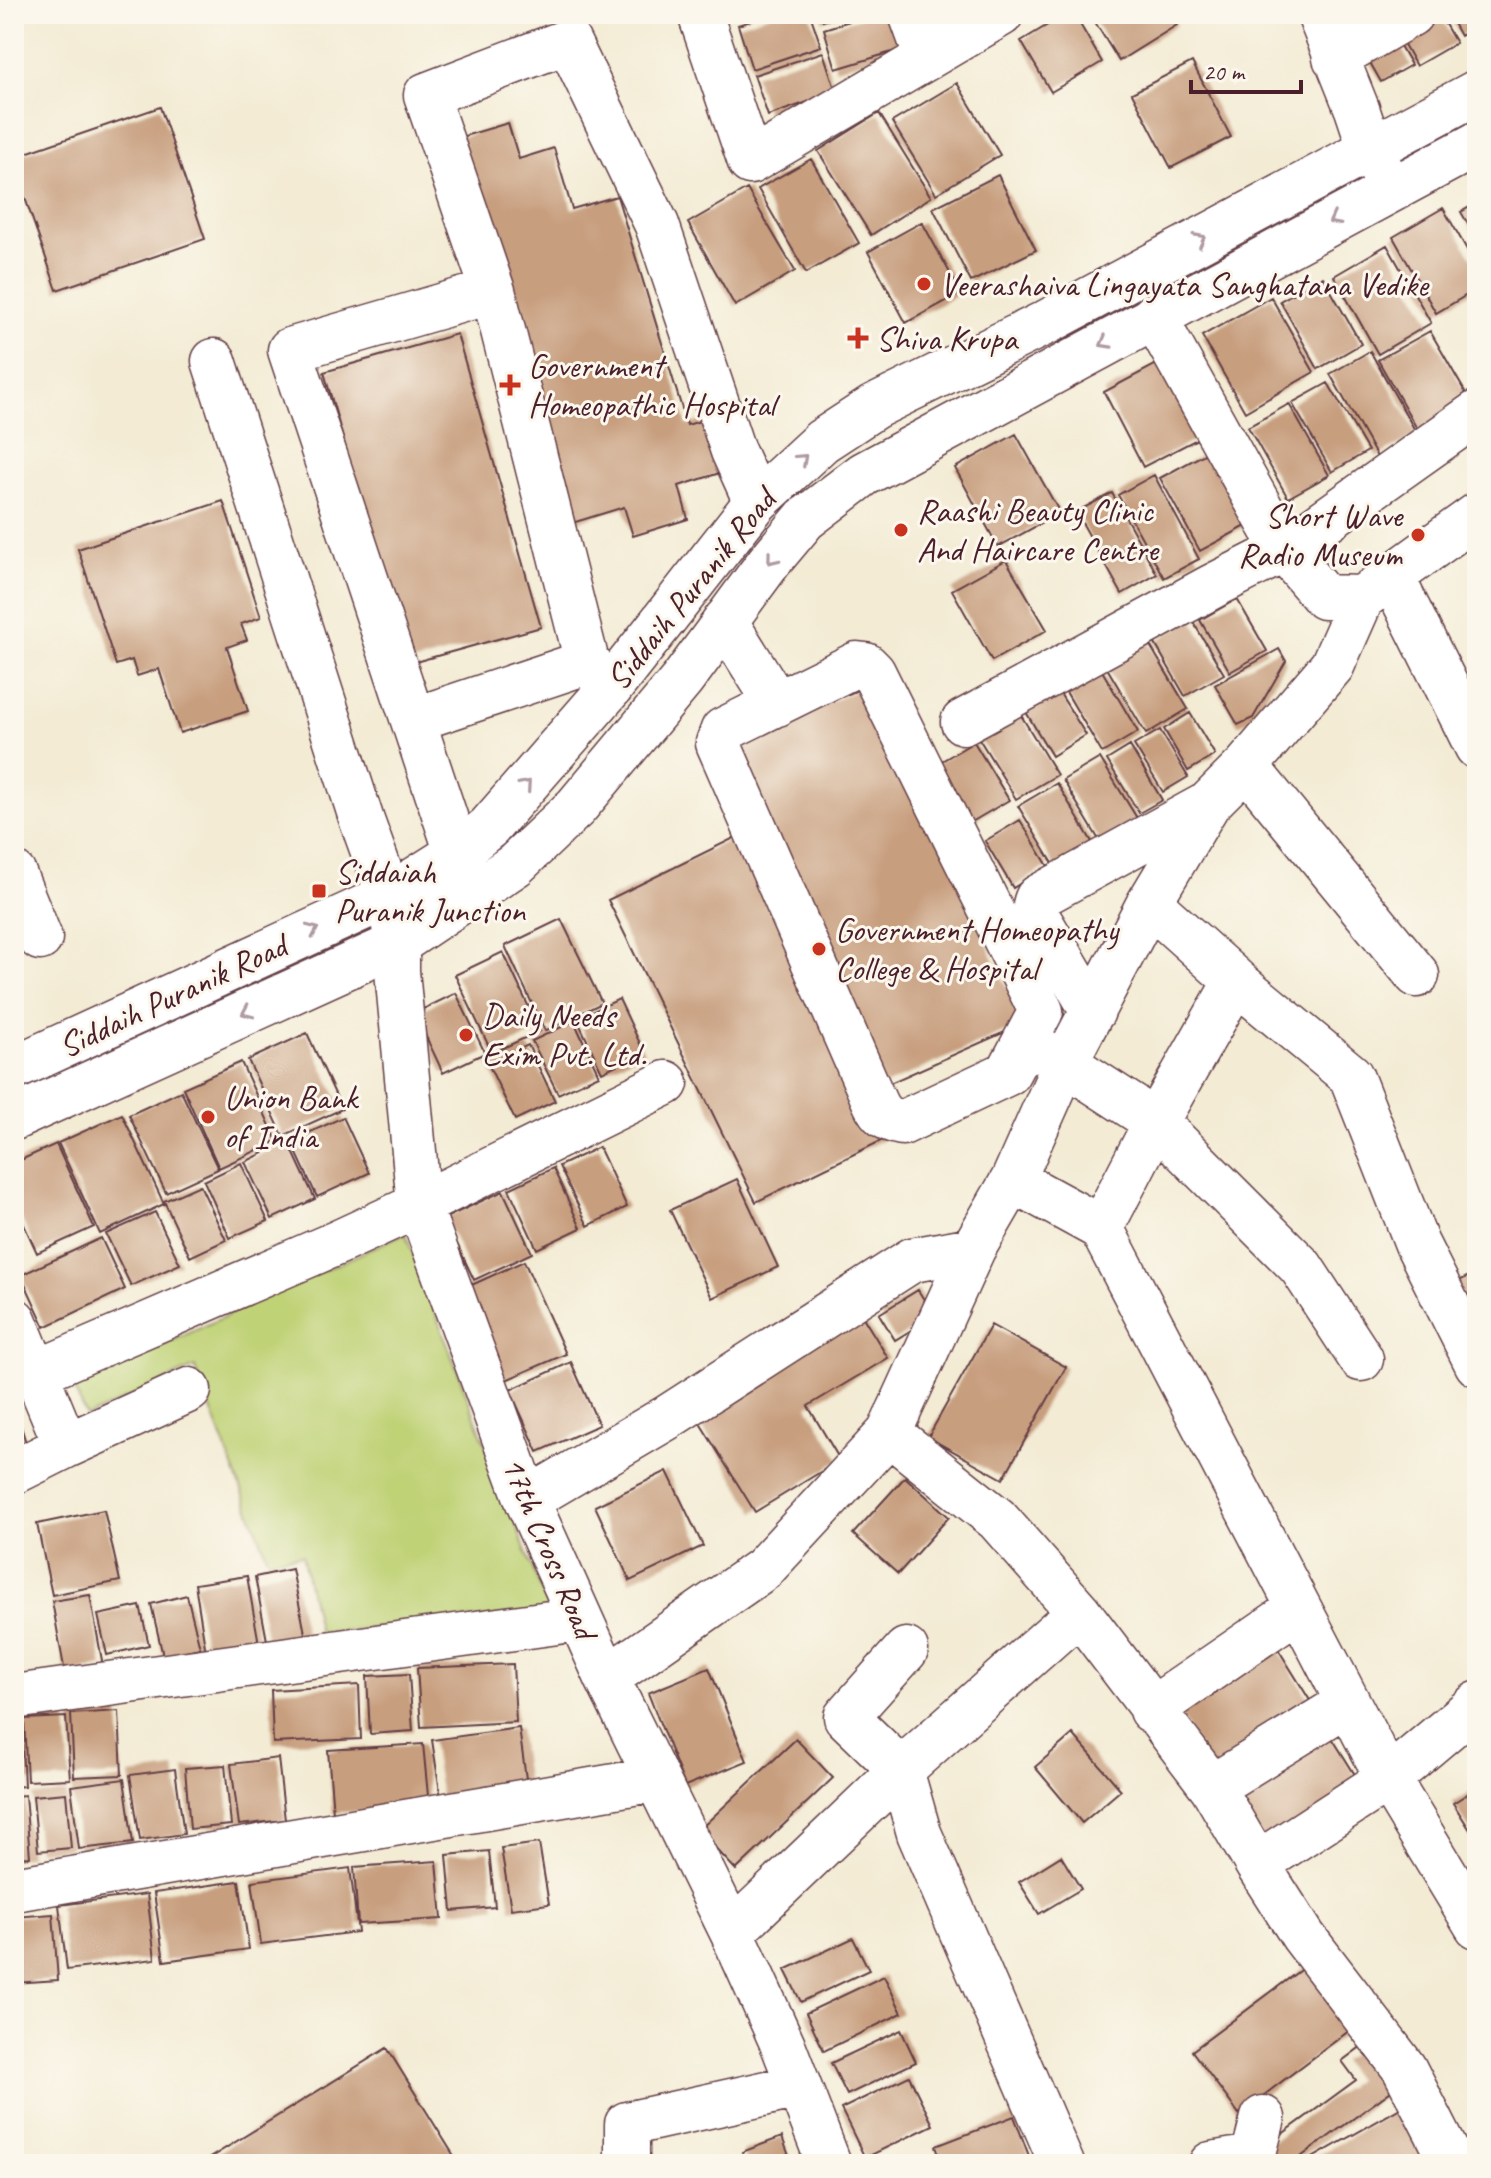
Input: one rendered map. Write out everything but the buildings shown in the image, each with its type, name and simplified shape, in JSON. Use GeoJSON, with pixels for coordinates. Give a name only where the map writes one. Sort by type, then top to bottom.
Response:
{"type":"FeatureCollection","features":[{"type":"Feature","properties":{"kind":"street"},"geometry":{"type":"LineString","coordinates":[[700,14],[750,162],[1001,14]]}},
{"type":"Feature","properties":{"kind":"street"},"geometry":{"type":"LineString","coordinates":[[911,14],[927,58]]}},
{"type":"Feature","properties":{"kind":"street"},"geometry":{"type":"LineString","coordinates":[[1319,14],[1370,148],[1391,189]]}},
{"type":"Feature","properties":{"kind":"street"},"geometry":{"type":"LineString","coordinates":[[1335,58],[1411,14]]}},
{"type":"Feature","properties":{"kind":"street"},"geometry":{"type":"LineString","coordinates":[[413,720],[599,675],[493,291],[426,95],[568,41],[657,225],[733,451],[756,502]]}},
{"type":"Feature","properties":{"kind":"street","name":"Siddaih Puranik Road"},"geometry":{"type":"LineString","coordinates":[[14,1068],[389,896],[457,853],[489,827],[599,675],[756,502],[822,441],[874,407],[1047,322],[1477,92]]}},
{"type":"Feature","properties":{"kind":"street","name":"Siddaih Puranik Road"},"geometry":{"type":"LineString","coordinates":[[14,1118],[397,944],[515,865],[576,807],[682,680],[769,562],[805,519],[864,474],[1477,144]]}},
{"type":"Feature","properties":{"kind":"street"},"geometry":{"type":"LineString","coordinates":[[457,853],[290,350],[493,291]]}},
{"type":"Feature","properties":{"kind":"street"},"geometry":{"type":"LineString","coordinates":[[1154,316],[1284,550],[1324,597],[1377,587],[1477,516]]}},
{"type":"Feature","properties":{"kind":"street","name":"17th Cross Road"},"geometry":{"type":"LineString","coordinates":[[214,361],[389,896],[397,944],[419,1205],[527,1500],[579,1619],[732,1932],[783,2045],[829,2164]]}},
{"type":"Feature","properties":{"kind":"street"},"geometry":{"type":"LineString","coordinates":[[963,722],[1284,550],[1477,413]]}},
{"type":"Feature","properties":{"kind":"street"},"geometry":{"type":"LineString","coordinates":[[1377,587],[1477,747]]}},
{"type":"Feature","properties":{"kind":"street"},"geometry":{"type":"LineString","coordinates":[[607,1678],[763,1569],[889,1433],[973,1249],[1013,1180],[1065,1063],[1149,903],[1208,804],[1246,766],[1332,666],[1377,587]]}},
{"type":"Feature","properties":{"kind":"street"},"geometry":{"type":"LineString","coordinates":[[725,621],[777,704]]}},
{"type":"Feature","properties":{"kind":"street"},"geometry":{"type":"LineString","coordinates":[[857,664],[866,665],[873,672],[1041,1011],[1008,1073],[902,1123],[891,1121],[878,1110],[720,749],[719,737],[723,730],[777,704],[857,664]]}},
{"type":"Feature","properties":{"kind":"street"},"geometry":{"type":"LineString","coordinates":[[1246,766],[1417,975]]}},
{"type":"Feature","properties":{"kind":"street"},"geometry":{"type":"LineString","coordinates":[[1093,1011],[1037,916],[1035,902],[1038,897],[1208,804]]}},
{"type":"Feature","properties":{"kind":"street"},"geometry":{"type":"LineString","coordinates":[[14,874],[40,938]]}},
{"type":"Feature","properties":{"kind":"street"},"geometry":{"type":"LineString","coordinates":[[1149,903],[1236,981],[1351,1076],[1417,1244],[1477,1364]]}},
{"type":"Feature","properties":{"kind":"street"},"geometry":{"type":"LineString","coordinates":[[1101,1228],[1156,1122],[1236,981]]}},
{"type":"Feature","properties":{"kind":"street"},"geometry":{"type":"LineString","coordinates":[[1024,1043],[1065,1063],[1156,1122],[1301,1267],[1361,1359]]}},
{"type":"Feature","properties":{"kind":"street"},"geometry":{"type":"LineString","coordinates":[[35,1373],[339,1242],[666,1083]]}},
{"type":"Feature","properties":{"kind":"street"},"geometry":{"type":"LineString","coordinates":[[1013,1180],[1101,1228],[1388,1779],[1477,1926]]}},
{"type":"Feature","properties":{"kind":"street"},"geometry":{"type":"LineString","coordinates":[[527,1500],[668,1417],[912,1260],[973,1249]]}},
{"type":"Feature","properties":{"kind":"street"},"geometry":{"type":"LineString","coordinates":[[14,1322],[66,1446]]}},
{"type":"Feature","properties":{"kind":"street"},"geometry":{"type":"LineString","coordinates":[[14,1472],[189,1390]]}},
{"type":"Feature","properties":{"kind":"street"},"geometry":{"type":"LineString","coordinates":[[889,1433],[997,1519],[1079,1612],[1212,1787],[1303,1936],[1404,2068],[1453,2164]]}},
{"type":"Feature","properties":{"kind":"street"},"geometry":{"type":"LineString","coordinates":[[1151,1710],[1298,1609]]}},
{"type":"Feature","properties":{"kind":"street"},"geometry":{"type":"LineString","coordinates":[[732,1932],[901,1770],[1079,1612]]}},
{"type":"Feature","properties":{"kind":"street"},"geometry":{"type":"LineString","coordinates":[[14,1697],[579,1619]]}},
{"type":"Feature","properties":{"kind":"street"},"geometry":{"type":"LineString","coordinates":[[906,1650],[846,1717],[901,1770],[919,1833],[1062,2164]]}},
{"type":"Feature","properties":{"kind":"street"},"geometry":{"type":"LineString","coordinates":[[1212,1787],[1348,1703]]}},
{"type":"Feature","properties":{"kind":"street"},"geometry":{"type":"LineString","coordinates":[[1257,1864],[1388,1779],[1477,1704]]}},
{"type":"Feature","properties":{"kind":"street"},"geometry":{"type":"LineString","coordinates":[[14,1889],[656,1779]]}},
{"type":"Feature","properties":{"kind":"street"},"geometry":{"type":"LineString","coordinates":[[627,2164],[627,2124],[799,2086]]}},
{"type":"Feature","properties":{"kind":"street"},"geometry":{"type":"LineString","coordinates":[[1211,2164],[1253,2157],[1263,2118]]}},
{"type":"Feature","properties":{"kind":"green space"},"geometry":{"type":"Polygon","coordinates":[[[405,1233],[549,1612],[319,1633],[302,1555],[268,1559],[195,1367],[87,1417],[73,1387],[405,1233]]]}},
{"type":"Feature","properties":{"kind":"place","name":"Veerashaiva Lingayata Sanghatana Vedike"},"geometry":{"type":"Point","coordinates":[924,284]}},
{"type":"Feature","properties":{"kind":"place","name":"Shiva Krupa"},"geometry":{"type":"Point","coordinates":[858,338]}},
{"type":"Feature","properties":{"kind":"place","name":"Government Homeopathic Hospital"},"geometry":{"type":"Point","coordinates":[510,385]}},
{"type":"Feature","properties":{"kind":"place","name":"Raashi Beauty Clinic And Haircare Centre"},"geometry":{"type":"Point","coordinates":[901,530]}},
{"type":"Feature","properties":{"kind":"place","name":"Short Wave Radio Museum"},"geometry":{"type":"Point","coordinates":[1418,535]}},
{"type":"Feature","properties":{"kind":"place","name":"Siddaiah Puranik Junction"},"geometry":{"type":"Point","coordinates":[319,891]}},
{"type":"Feature","properties":{"kind":"place","name":"Government Homeopathy College & Hospital"},"geometry":{"type":"Point","coordinates":[819,949]}},
{"type":"Feature","properties":{"kind":"place","name":"Daily Needs Exim Pvt. Ltd."},"geometry":{"type":"Point","coordinates":[466,1035]}},
{"type":"Feature","properties":{"kind":"place","name":"Union Bank of India"},"geometry":{"type":"Point","coordinates":[208,1117]}}]}
